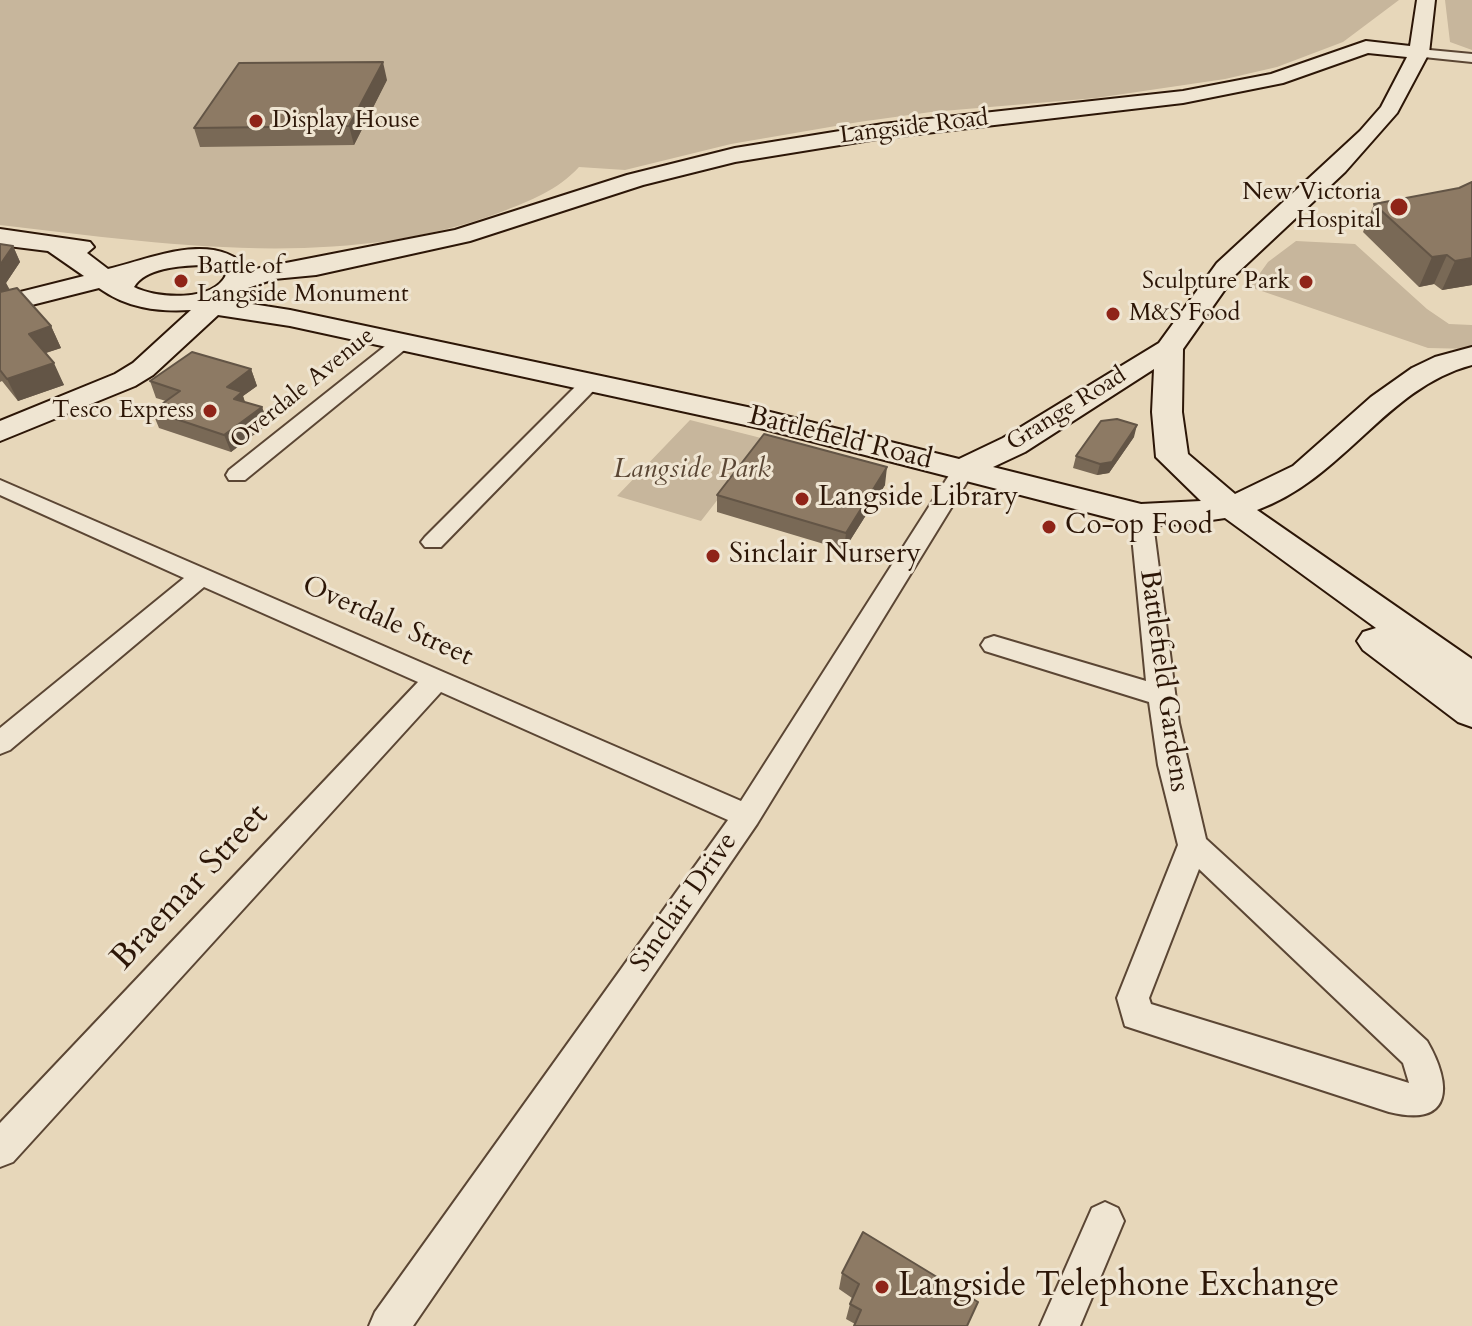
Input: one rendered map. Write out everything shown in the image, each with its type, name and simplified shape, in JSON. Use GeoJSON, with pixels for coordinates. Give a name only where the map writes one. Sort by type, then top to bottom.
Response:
{"type":"FeatureCollection","features":[{"type":"Feature","properties":{"kind":"street"},"geometry":{"type":"LineString","coordinates":[[1426,0],[1419,53],[1472,58]]}},
{"type":"Feature","properties":{"kind":"street","name":"Langside Road"},"geometry":{"type":"LineString","coordinates":[[215,300],[270,272],[316,267],[461,236],[671,170],[750,152],[883,131],[1183,97],[1276,79],[1332,61],[1359,48],[1419,53]]}},
{"type":"Feature","properties":{"kind":"street","name":"Grange Road"},"geometry":{"type":"LineString","coordinates":[[964,469],[1014,445],[1169,349],[1226,269],[1368,136],[1390,109],[1419,53]]}},
{"type":"Feature","properties":{"kind":"street"},"geometry":{"type":"LineString","coordinates":[[0,237],[162,260]]}},
{"type":"Feature","properties":{"kind":"street"},"geometry":{"type":"LineString","coordinates":[[99,253],[119,280],[144,300],[215,300],[235,321],[282,314],[271,300],[276,288],[316,267]]}},
{"type":"Feature","properties":{"kind":"street"},"geometry":{"type":"LineString","coordinates":[[35,294],[99,253]]}},
{"type":"Feature","properties":{"kind":"street","name":"Langside Road"},"geometry":{"type":"LineString","coordinates":[[162,260],[360,256]]}},
{"type":"Feature","properties":{"kind":"street","name":"Battlefield Road"},"geometry":{"type":"LineString","coordinates":[[201,259],[233,266],[240,274],[215,300]]}},
{"type":"Feature","properties":{"kind":"street"},"geometry":{"type":"LineString","coordinates":[[0,305],[35,294],[119,280],[162,260]]}},
{"type":"Feature","properties":{"kind":"street"},"geometry":{"type":"LineString","coordinates":[[0,432],[125,380],[143,369],[215,300]]}},
{"type":"Feature","properties":{"kind":"street","name":"Battlefield Road"},"geometry":{"type":"LineString","coordinates":[[215,300],[401,343],[766,420],[1141,515],[1217,510]]}},
{"type":"Feature","properties":{"kind":"street","name":"Overdale Avenue"},"geometry":{"type":"LineString","coordinates":[[237,475],[401,343]]}},
{"type":"Feature","properties":{"kind":"street","name":"Grange Road"},"geometry":{"type":"LineString","coordinates":[[1169,349],[1167,412],[1172,457],[1217,510]]}},
{"type":"Feature","properties":{"kind":"street"},"geometry":{"type":"LineString","coordinates":[[1217,510],[1274,490],[1301,475],[1403,384],[1438,366],[1472,356]]}},
{"type":"Feature","properties":{"kind":"street"},"geometry":{"type":"LineString","coordinates":[[433,542],[590,383]]}},
{"type":"Feature","properties":{"kind":"street","name":"Sinclair Drive"},"geometry":{"type":"LineString","coordinates":[[389,1326],[747,816],[964,469]]}},
{"type":"Feature","properties":{"kind":"street","name":"Overdale Street"},"geometry":{"type":"LineString","coordinates":[[0,487],[747,816]]}},
{"type":"Feature","properties":{"kind":"street"},"geometry":{"type":"LineString","coordinates":[[1217,510],[1472,678]]}},
{"type":"Feature","properties":{"kind":"street"},"geometry":{"type":"LineString","coordinates":[[1217,510],[1472,712]]}},
{"type":"Feature","properties":{"kind":"street","name":"Battlefield Gardens"},"geometry":{"type":"LineString","coordinates":[[1141,515],[1162,696],[1181,806],[1193,845],[1415,1052],[1426,1072],[1427,1093],[1413,1101],[1389,1095],[1137,1015],[1133,998],[1193,845]]}},
{"type":"Feature","properties":{"kind":"street"},"geometry":{"type":"LineString","coordinates":[[0,743],[203,575]]}},
{"type":"Feature","properties":{"kind":"street"},"geometry":{"type":"LineString","coordinates":[[994,645],[1162,696]]}},
{"type":"Feature","properties":{"kind":"street","name":"Braemar Street"},"geometry":{"type":"LineString","coordinates":[[0,1149],[437,679]]}},
{"type":"Feature","properties":{"kind":"street"},"geometry":{"type":"LineString","coordinates":[[1060,1326],[1105,1221]]}},
{"type":"Feature","properties":{"kind":"green space"},"geometry":{"type":"Polygon","coordinates":[[[0,0],[1399,0],[1343,42],[1277,67],[1225,79],[1096,98],[931,112],[859,122],[731,144],[625,170],[579,167],[562,182],[533,199],[441,231],[379,242],[252,248],[189,245],[0,225],[0,0]]]}},
{"type":"Feature","properties":{"kind":"green space"},"geometry":{"type":"Polygon","coordinates":[[[1445,0],[1472,0],[1472,50],[1450,42],[1445,0]]]}},
{"type":"Feature","properties":{"kind":"green space"},"geometry":{"type":"Polygon","coordinates":[[[1296,241],[1355,244],[1427,309],[1449,324],[1472,325],[1472,349],[1428,348],[1250,287],[1268,262],[1296,241]]]}},
{"type":"Feature","properties":{"kind":"green space","name":"Langside Park"},"geometry":{"type":"Polygon","coordinates":[[[690,420],[765,439],[701,521],[617,496],[690,420]]]}},
{"type":"Feature","properties":{"kind":"building"},"geometry":{"type":"Polygon","coordinates":[[[383,62],[349,126],[194,128],[239,63],[383,62]]]}},
{"type":"Feature","properties":{"kind":"building"},"geometry":{"type":"Polygon","coordinates":[[[1472,182],[1472,258],[1455,261],[1447,255],[1432,257],[1374,204],[1459,188],[1472,182]]]}},
{"type":"Feature","properties":{"kind":"building"},"geometry":{"type":"Polygon","coordinates":[[[0,244],[13,246],[0,265],[0,244]]]}},
{"type":"Feature","properties":{"kind":"building"},"geometry":{"type":"Polygon","coordinates":[[[17,288],[51,326],[29,334],[54,363],[7,379],[0,370],[0,292],[17,288]]]}},
{"type":"Feature","properties":{"kind":"building","name":"Tesco Express"},"geometry":{"type":"Polygon","coordinates":[[[192,352],[251,369],[227,387],[242,392],[234,399],[262,407],[224,435],[152,411],[180,391],[150,381],[192,352]]]}},
{"type":"Feature","properties":{"kind":"building"},"geometry":{"type":"Polygon","coordinates":[[[1117,419],[1137,425],[1112,462],[1100,464],[1076,456],[1101,421],[1117,419]]]}},
{"type":"Feature","properties":{"kind":"building","name":"Langside Library"},"geometry":{"type":"Polygon","coordinates":[[[764,434],[887,467],[846,533],[717,495],[764,434]]]}},
{"type":"Feature","properties":{"kind":"building","name":"Langside Telephone Exchange"},"geometry":{"type":"Polygon","coordinates":[[[863,1232],[978,1302],[967,1326],[854,1326],[861,1310],[850,1304],[859,1284],[842,1273],[863,1232]]]}},
{"type":"Feature","properties":{"kind":"place","name":"Display House"},"geometry":{"type":"Point","coordinates":[256,121]}},
{"type":"Feature","properties":{"kind":"place","name":"New Victoria Hospital"},"geometry":{"type":"Point","coordinates":[1399,207]}},
{"type":"Feature","properties":{"kind":"place","name":"Battle of Langside Monument"},"geometry":{"type":"Point","coordinates":[181,281]}},
{"type":"Feature","properties":{"kind":"place","name":"Sculpture Park"},"geometry":{"type":"Point","coordinates":[1306,282]}},
{"type":"Feature","properties":{"kind":"place","name":"M&S Food"},"geometry":{"type":"Point","coordinates":[1113,314]}},
{"type":"Feature","properties":{"kind":"place","name":"Tesco Express"},"geometry":{"type":"Point","coordinates":[210,411]}},
{"type":"Feature","properties":{"kind":"place","name":"Langside Library"},"geometry":{"type":"Point","coordinates":[802,499]}},
{"type":"Feature","properties":{"kind":"place","name":"Co-op Food"},"geometry":{"type":"Point","coordinates":[1049,527]}},
{"type":"Feature","properties":{"kind":"place","name":"Sinclair Nursery"},"geometry":{"type":"Point","coordinates":[713,556]}},
{"type":"Feature","properties":{"kind":"place","name":"Langside Telephone Exchange"},"geometry":{"type":"Point","coordinates":[882,1287]}}]}
